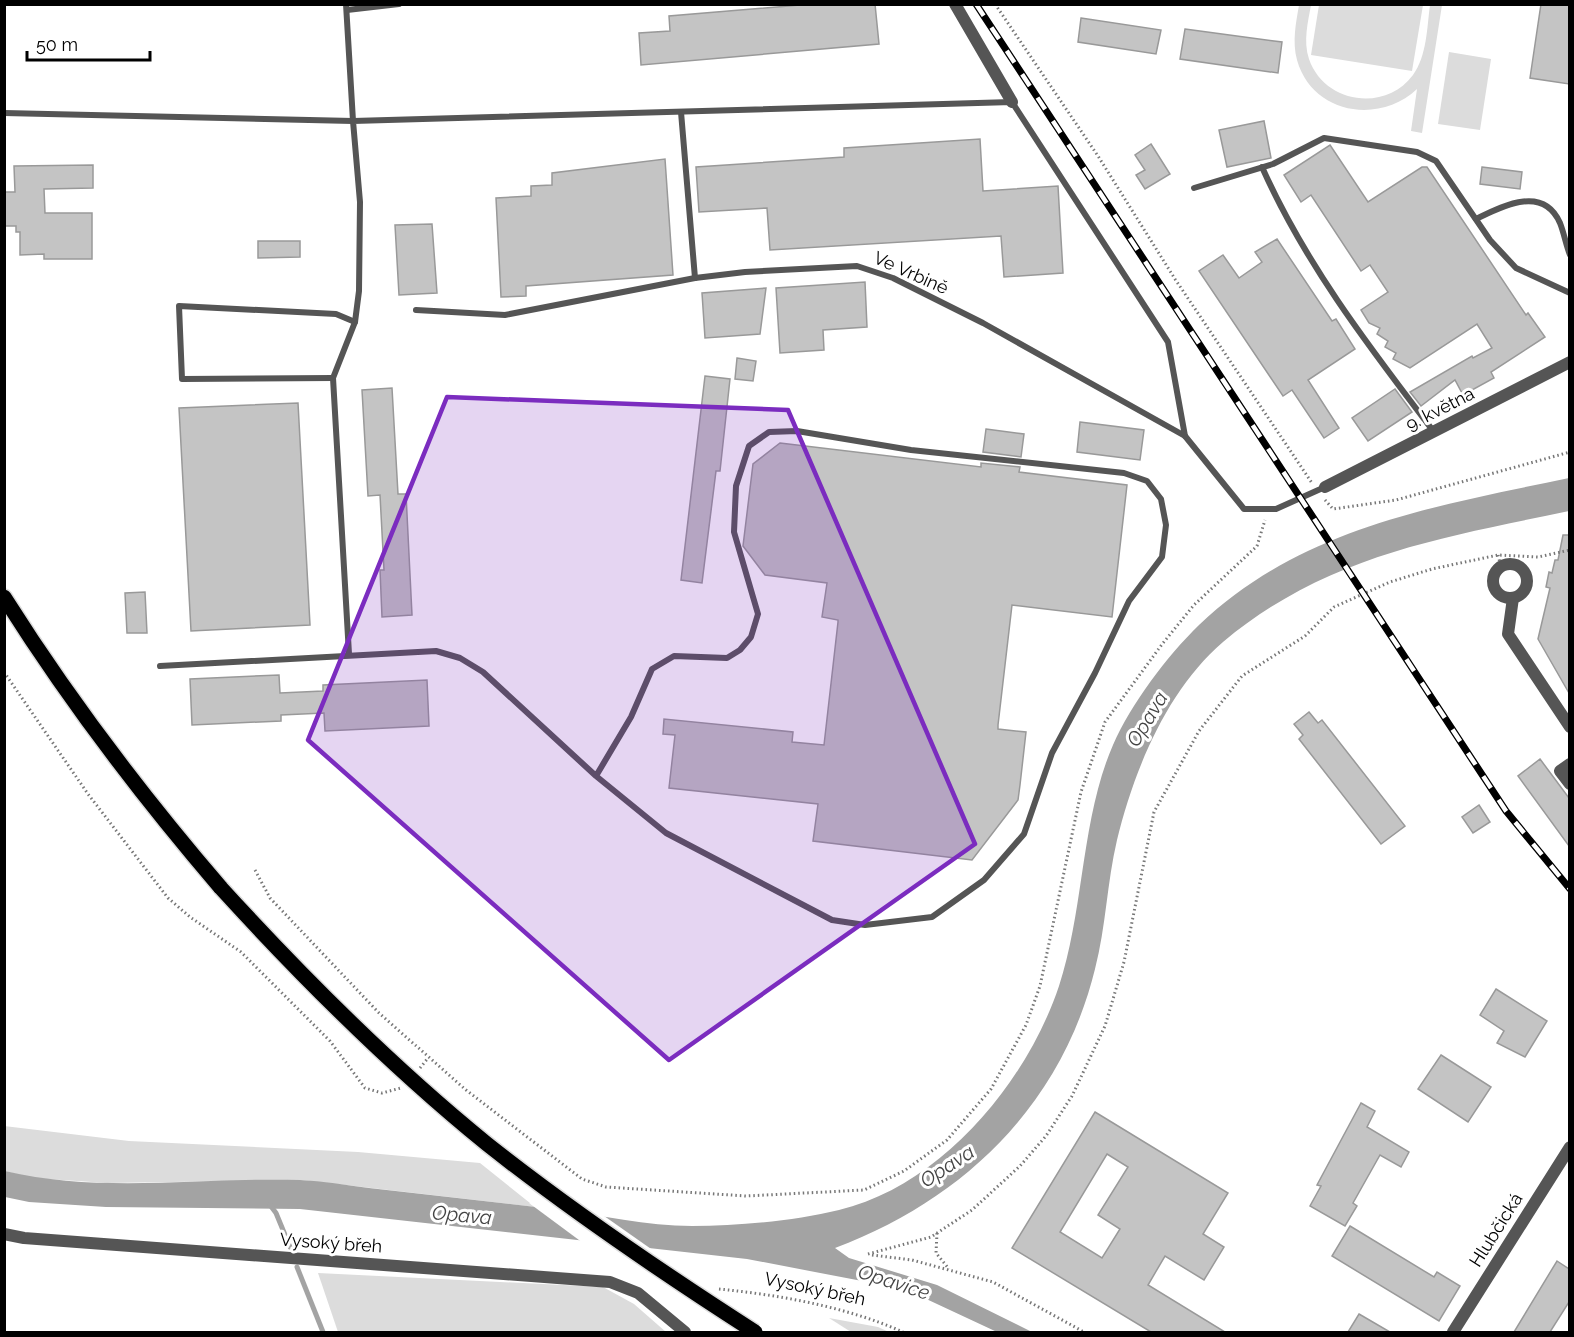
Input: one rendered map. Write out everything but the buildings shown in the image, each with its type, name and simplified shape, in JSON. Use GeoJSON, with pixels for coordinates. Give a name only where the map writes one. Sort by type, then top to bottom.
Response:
{"type":"FeatureCollection","features":[{"type":"Feature","properties":{"kind":"main road"},"geometry":{"type":"LineString","coordinates":[[4,597],[91,726],[154,808],[221,888],[348,1021],[485,1142],[600,1230],[755,1332]]}},
{"type":"Feature","properties":{"kind":"street"},"geometry":{"type":"LineString","coordinates":[[955,4],[1012,102]]}},
{"type":"Feature","properties":{"kind":"street","name":"9. května"},"geometry":{"type":"LineString","coordinates":[[1321,489],[1569,362]]}},
{"type":"Feature","properties":{"kind":"street"},"geometry":{"type":"LineString","coordinates":[[1513,598],[1501,596],[1494,587],[1494,575],[1499,561],[1517,566],[1525,573],[1525,588],[1513,598],[1508,634],[1569,727]]}},
{"type":"Feature","properties":{"kind":"street"},"geometry":{"type":"LineString","coordinates":[[1569,764],[1560,771],[1569,784]]}},
{"type":"Feature","properties":{"kind":"street","name":"Hlubčická"},"geometry":{"type":"LineString","coordinates":[[1452,1332],[1568,1152]]}},
{"type":"Feature","properties":{"kind":"street","name":"Vysoký břeh"},"geometry":{"type":"LineString","coordinates":[[4,1234],[24,1238],[610,1282],[638,1293],[685,1332]]}},
{"type":"Feature","properties":{"kind":"lane"},"geometry":{"type":"LineString","coordinates":[[349,654],[333,378],[355,322],[360,282],[360,202],[346,7],[399,4]]}},
{"type":"Feature","properties":{"kind":"lane"},"geometry":{"type":"LineString","coordinates":[[4,113],[353,121],[1012,102],[1168,342],[1185,436]]}},
{"type":"Feature","properties":{"kind":"lane"},"geometry":{"type":"LineString","coordinates":[[681,112],[695,278]]}},
{"type":"Feature","properties":{"kind":"lane"},"geometry":{"type":"LineString","coordinates":[[1194,188],[1262,167],[1324,138],[1417,152],[1436,161],[1490,240],[1516,268],[1569,293]]}},
{"type":"Feature","properties":{"kind":"lane"},"geometry":{"type":"LineString","coordinates":[[1262,167],[1280,209],[1326,285],[1434,432]]}},
{"type":"Feature","properties":{"kind":"lane"},"geometry":{"type":"LineString","coordinates":[[1476,219],[1514,201],[1531,202],[1546,207],[1559,222],[1569,255]]}},
{"type":"Feature","properties":{"kind":"lane","name":"Ve Vrbině"},"geometry":{"type":"LineString","coordinates":[[416,310],[505,315],[695,278],[857,266],[893,278],[983,323],[1185,436],[1244,509],[1276,509],[1321,489]]}},
{"type":"Feature","properties":{"kind":"lane"},"geometry":{"type":"LineString","coordinates":[[333,378],[182,379],[179,306],[336,314],[355,322]]}},
{"type":"Feature","properties":{"kind":"lane"},"geometry":{"type":"LineString","coordinates":[[160,666],[436,651],[460,658],[483,672],[596,776],[666,833],[832,920],[865,925],[932,917],[984,880],[1024,834],[1052,753],[1095,673],[1129,601],[1162,558],[1166,525],[1161,499],[1146,481],[1124,473],[911,450],[797,431],[769,432],[749,446],[736,486],[734,532],[758,614],[751,637],[740,650],[727,658],[674,656],[652,669],[631,717],[596,776]]}},
{"type":"Feature","properties":{"kind":"path"},"geometry":{"type":"LineString","coordinates":[[995,4],[1098,156],[1175,279],[1333,509],[1396,500],[1569,452]]}},
{"type":"Feature","properties":{"kind":"path"},"geometry":{"type":"LineString","coordinates":[[255,870],[270,898],[380,1013],[428,1058],[582,1179],[606,1187],[746,1196],[864,1190],[904,1171],[947,1140],[992,1089],[1026,1025],[1040,987],[1080,792],[1105,722],[1194,605],[1257,546],[1268,509]]}},
{"type":"Feature","properties":{"kind":"path"},"geometry":{"type":"LineString","coordinates":[[1084,1332],[993,1282],[912,1260],[868,1254],[937,1233],[972,1210],[1020,1166],[1046,1136],[1072,1096],[1105,1026],[1124,962],[1154,812],[1199,731],[1242,676],[1305,636],[1334,607],[1390,582],[1432,569],[1538,557],[1569,550]]}},
{"type":"Feature","properties":{"kind":"path"},"geometry":{"type":"LineString","coordinates":[[4,672],[88,794],[168,898],[190,917],[241,952],[330,1041],[365,1088],[375,1092],[389,1093],[405,1084]]}},
{"type":"Feature","properties":{"kind":"path"},"geometry":{"type":"LineString","coordinates":[[413,1075],[428,1058]]}},
{"type":"Feature","properties":{"kind":"path"},"geometry":{"type":"LineString","coordinates":[[937,1233],[936,1253],[950,1270]]}},
{"type":"Feature","properties":{"kind":"path","name":"Vysoký břeh"},"geometry":{"type":"LineString","coordinates":[[713,1288],[825,1308],[878,1321],[903,1332]]}},
{"type":"Feature","properties":{"kind":"highlighted area"},"geometry":{"type":"Polygon","coordinates":[[[447,397],[788,410],[975,844],[669,1060],[308,740],[447,397]]]}},
{"type":"Feature","properties":{"kind":"shaded area"},"geometry":{"type":"Polygon","coordinates":[[[1299,5],[1311,5],[1306,45],[1309,59],[1317,74],[1341,93],[1356,98],[1372,98],[1387,95],[1401,87],[1413,75],[1424,50],[1430,5],[1442,5],[1422,133],[1411,131],[1417,89],[1402,100],[1384,107],[1366,110],[1348,108],[1332,102],[1317,92],[1305,78],[1297,60],[1295,32],[1299,5]]]}},
{"type":"Feature","properties":{"kind":"shaded area"},"geometry":{"type":"Polygon","coordinates":[[[1319,5],[1423,5],[1412,71],[1311,55],[1319,5]]]}},
{"type":"Feature","properties":{"kind":"shaded area"},"geometry":{"type":"Polygon","coordinates":[[[1449,52],[1491,59],[1480,130],[1438,124],[1449,52]]]}},
{"type":"Feature","properties":{"kind":"shaded area"},"geometry":{"type":"Polygon","coordinates":[[[4,1126],[129,1141],[358,1152],[480,1163],[535,1207],[302,1180],[107,1183],[32,1178],[5,1171],[4,1126]]]}},
{"type":"Feature","properties":{"kind":"shaded area"},"geometry":{"type":"Polygon","coordinates":[[[318,1273],[603,1287],[634,1304],[666,1332],[338,1332],[318,1273]]]}},
{"type":"Feature","properties":{"kind":"shaded area"},"geometry":{"type":"Polygon","coordinates":[[[829,1318],[878,1327],[889,1332],[851,1332],[829,1318]]]}},
{"type":"Feature","properties":{"kind":"water"},"geometry":{"type":"Polygon","coordinates":[[[1569,478],[1569,511],[1431,541],[1387,554],[1344,569],[1262,612],[1223,642],[1203,661],[1169,707],[1143,759],[1124,813],[1114,856],[1095,969],[1080,1018],[1059,1063],[1032,1104],[1001,1141],[965,1174],[925,1203],[882,1228],[835,1248],[849,1258],[937,1285],[1032,1332],[997,1332],[922,1297],[883,1285],[747,1259],[300,1209],[106,1207],[29,1202],[5,1197],[5,1171],[78,1182],[300,1180],[555,1209],[675,1226],[692,1226],[785,1220],[839,1210],[876,1197],[912,1178],[945,1154],[975,1125],[1002,1093],[1045,1022],[1067,957],[1088,834],[1103,773],[1113,745],[1140,697],[1187,637],[1239,592],[1282,565],[1326,543],[1373,525],[1421,511],[1569,478]]]}},
{"type":"Feature","properties":{"kind":"pier"},"geometry":{"type":"Polygon","coordinates":[[[529,1203],[597,1211],[654,1251],[583,1243],[529,1203]]]}},
{"type":"Feature","properties":{"kind":"waterway"},"geometry":{"type":"LineString","coordinates":[[270,1205],[276,1213],[290,1247]]}},
{"type":"Feature","properties":{"kind":"waterway"},"geometry":{"type":"LineString","coordinates":[[297,1267],[323,1332]]}},
{"type":"Feature","properties":{"kind":"railway"},"geometry":{"type":"LineString","coordinates":[[976,4],[1506,811],[1570,889]]}},
{"type":"Feature","properties":{"kind":"water label","name":"Opava"},"geometry":{"type":"Point","coordinates":[1147,719]}},
{"type":"Feature","properties":{"kind":"water label","name":"Opava"},"geometry":{"type":"Point","coordinates":[947,1166]}},
{"type":"Feature","properties":{"kind":"water label","name":"Opava"},"geometry":{"type":"Point","coordinates":[462,1215]}},
{"type":"Feature","properties":{"kind":"water label","name":"Opavice"},"geometry":{"type":"Point","coordinates":[894,1282]}}]}
